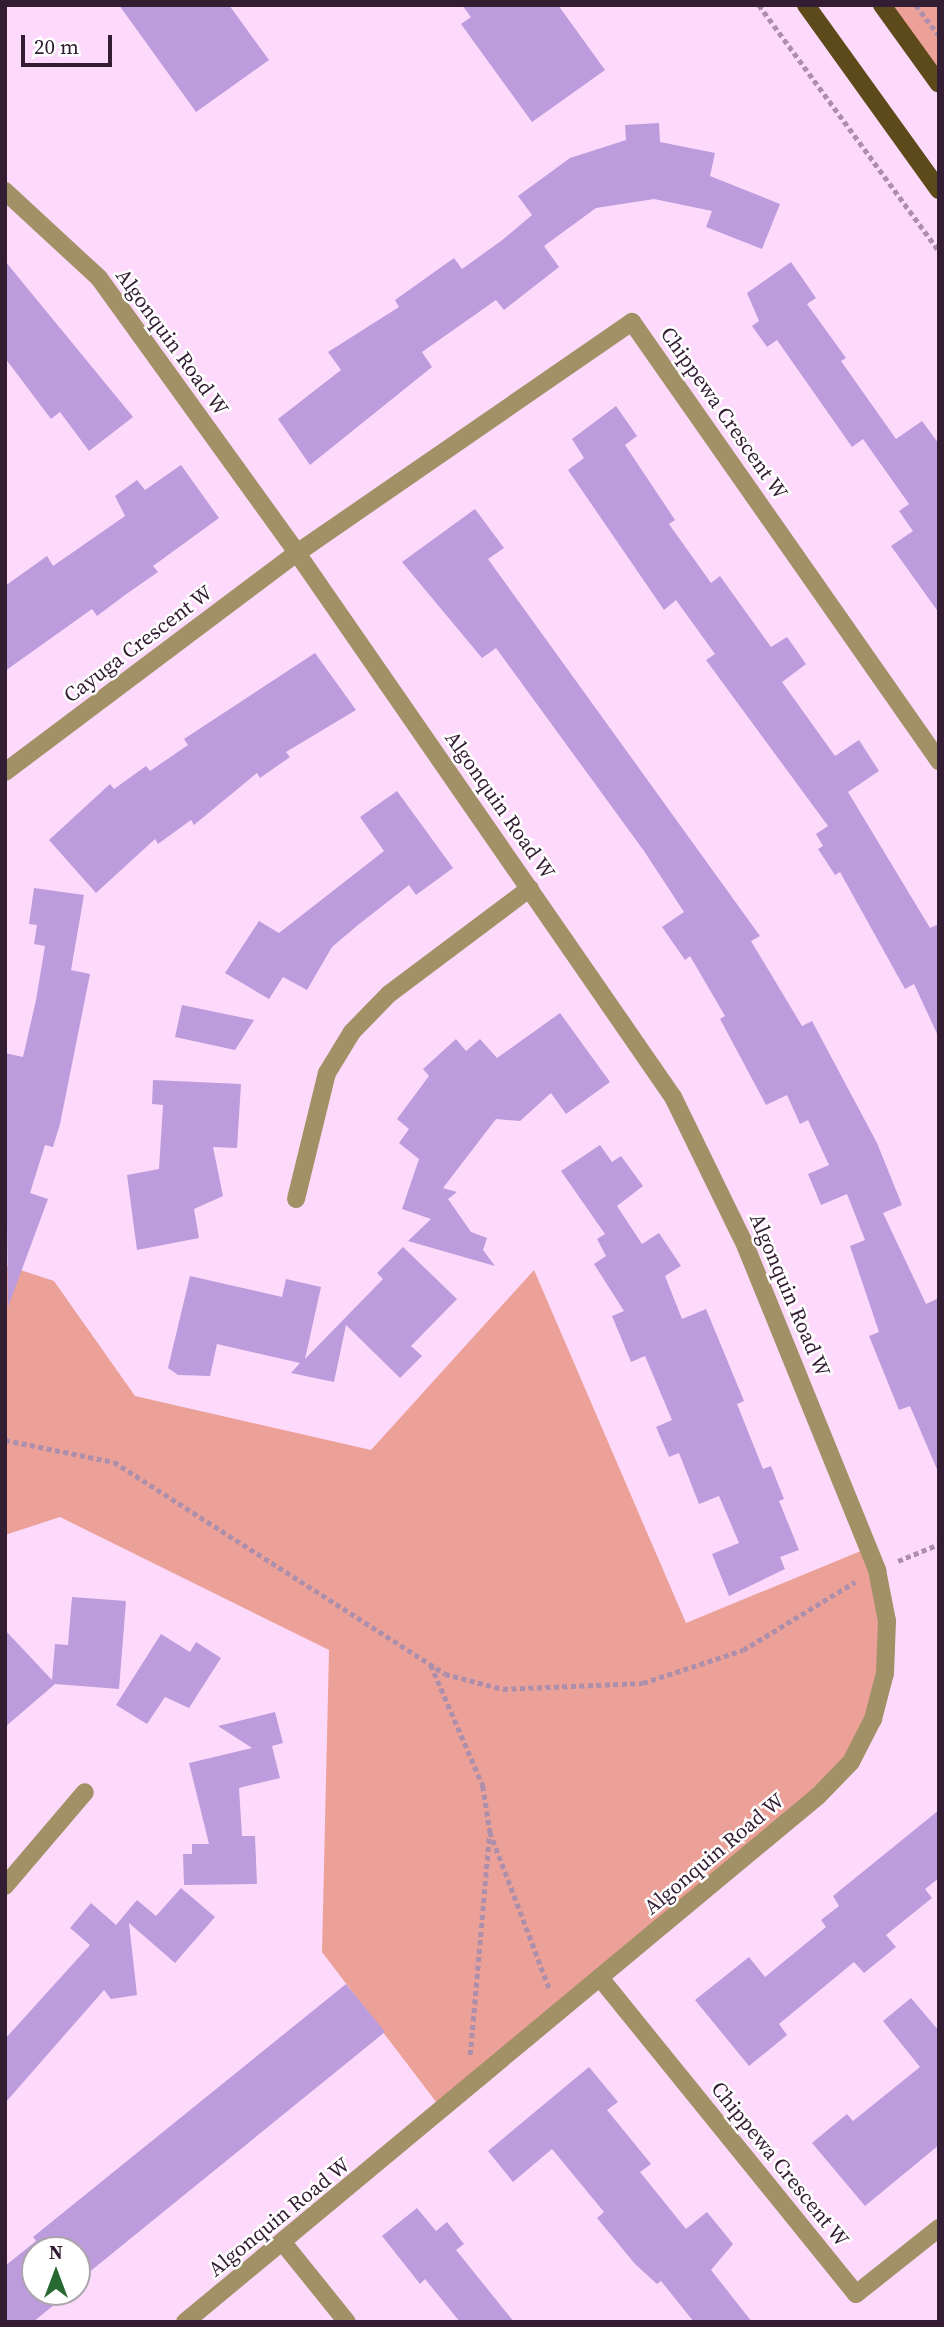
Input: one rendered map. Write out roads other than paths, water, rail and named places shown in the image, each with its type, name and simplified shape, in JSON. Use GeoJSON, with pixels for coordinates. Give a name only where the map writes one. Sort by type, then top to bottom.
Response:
{"type":"FeatureCollection","features":[{"type":"Feature","properties":{"kind":"main road"},"geometry":{"type":"LineString","coordinates":[[806,5],[939,190]]}},
{"type":"Feature","properties":{"kind":"main road"},"geometry":{"type":"LineString","coordinates":[[882,5],[939,84]]}},
{"type":"Feature","properties":{"kind":"street","name":"Algonquin Road W"},"geometry":{"type":"LineString","coordinates":[[5,191],[99,278],[297,553],[630,1029],[711,1171],[877,1570],[887,1621],[885,1673],[873,1719],[851,1762],[601,1979],[284,2244],[185,2322]]}},
{"type":"Feature","properties":{"kind":"street","name":"Chippewa Crescent W"},"geometry":{"type":"LineString","coordinates":[[297,553],[632,322],[939,761]]}},
{"type":"Feature","properties":{"kind":"street","name":"Cayuga Crescent W"},"geometry":{"type":"LineString","coordinates":[[5,772],[297,553]]}},
{"type":"Feature","properties":{"kind":"street"},"geometry":{"type":"LineString","coordinates":[[296,1199],[327,1073],[352,1032],[389,994],[530,888]]}},
{"type":"Feature","properties":{"kind":"street"},"geometry":{"type":"LineString","coordinates":[[5,1886],[85,1792]]}},
{"type":"Feature","properties":{"kind":"street","name":"Chippewa Crescent W"},"geometry":{"type":"LineString","coordinates":[[601,1979],[856,2294],[939,2228]]}},
{"type":"Feature","properties":{"kind":"street"},"geometry":{"type":"LineString","coordinates":[[284,2244],[347,2322]]}}]}
